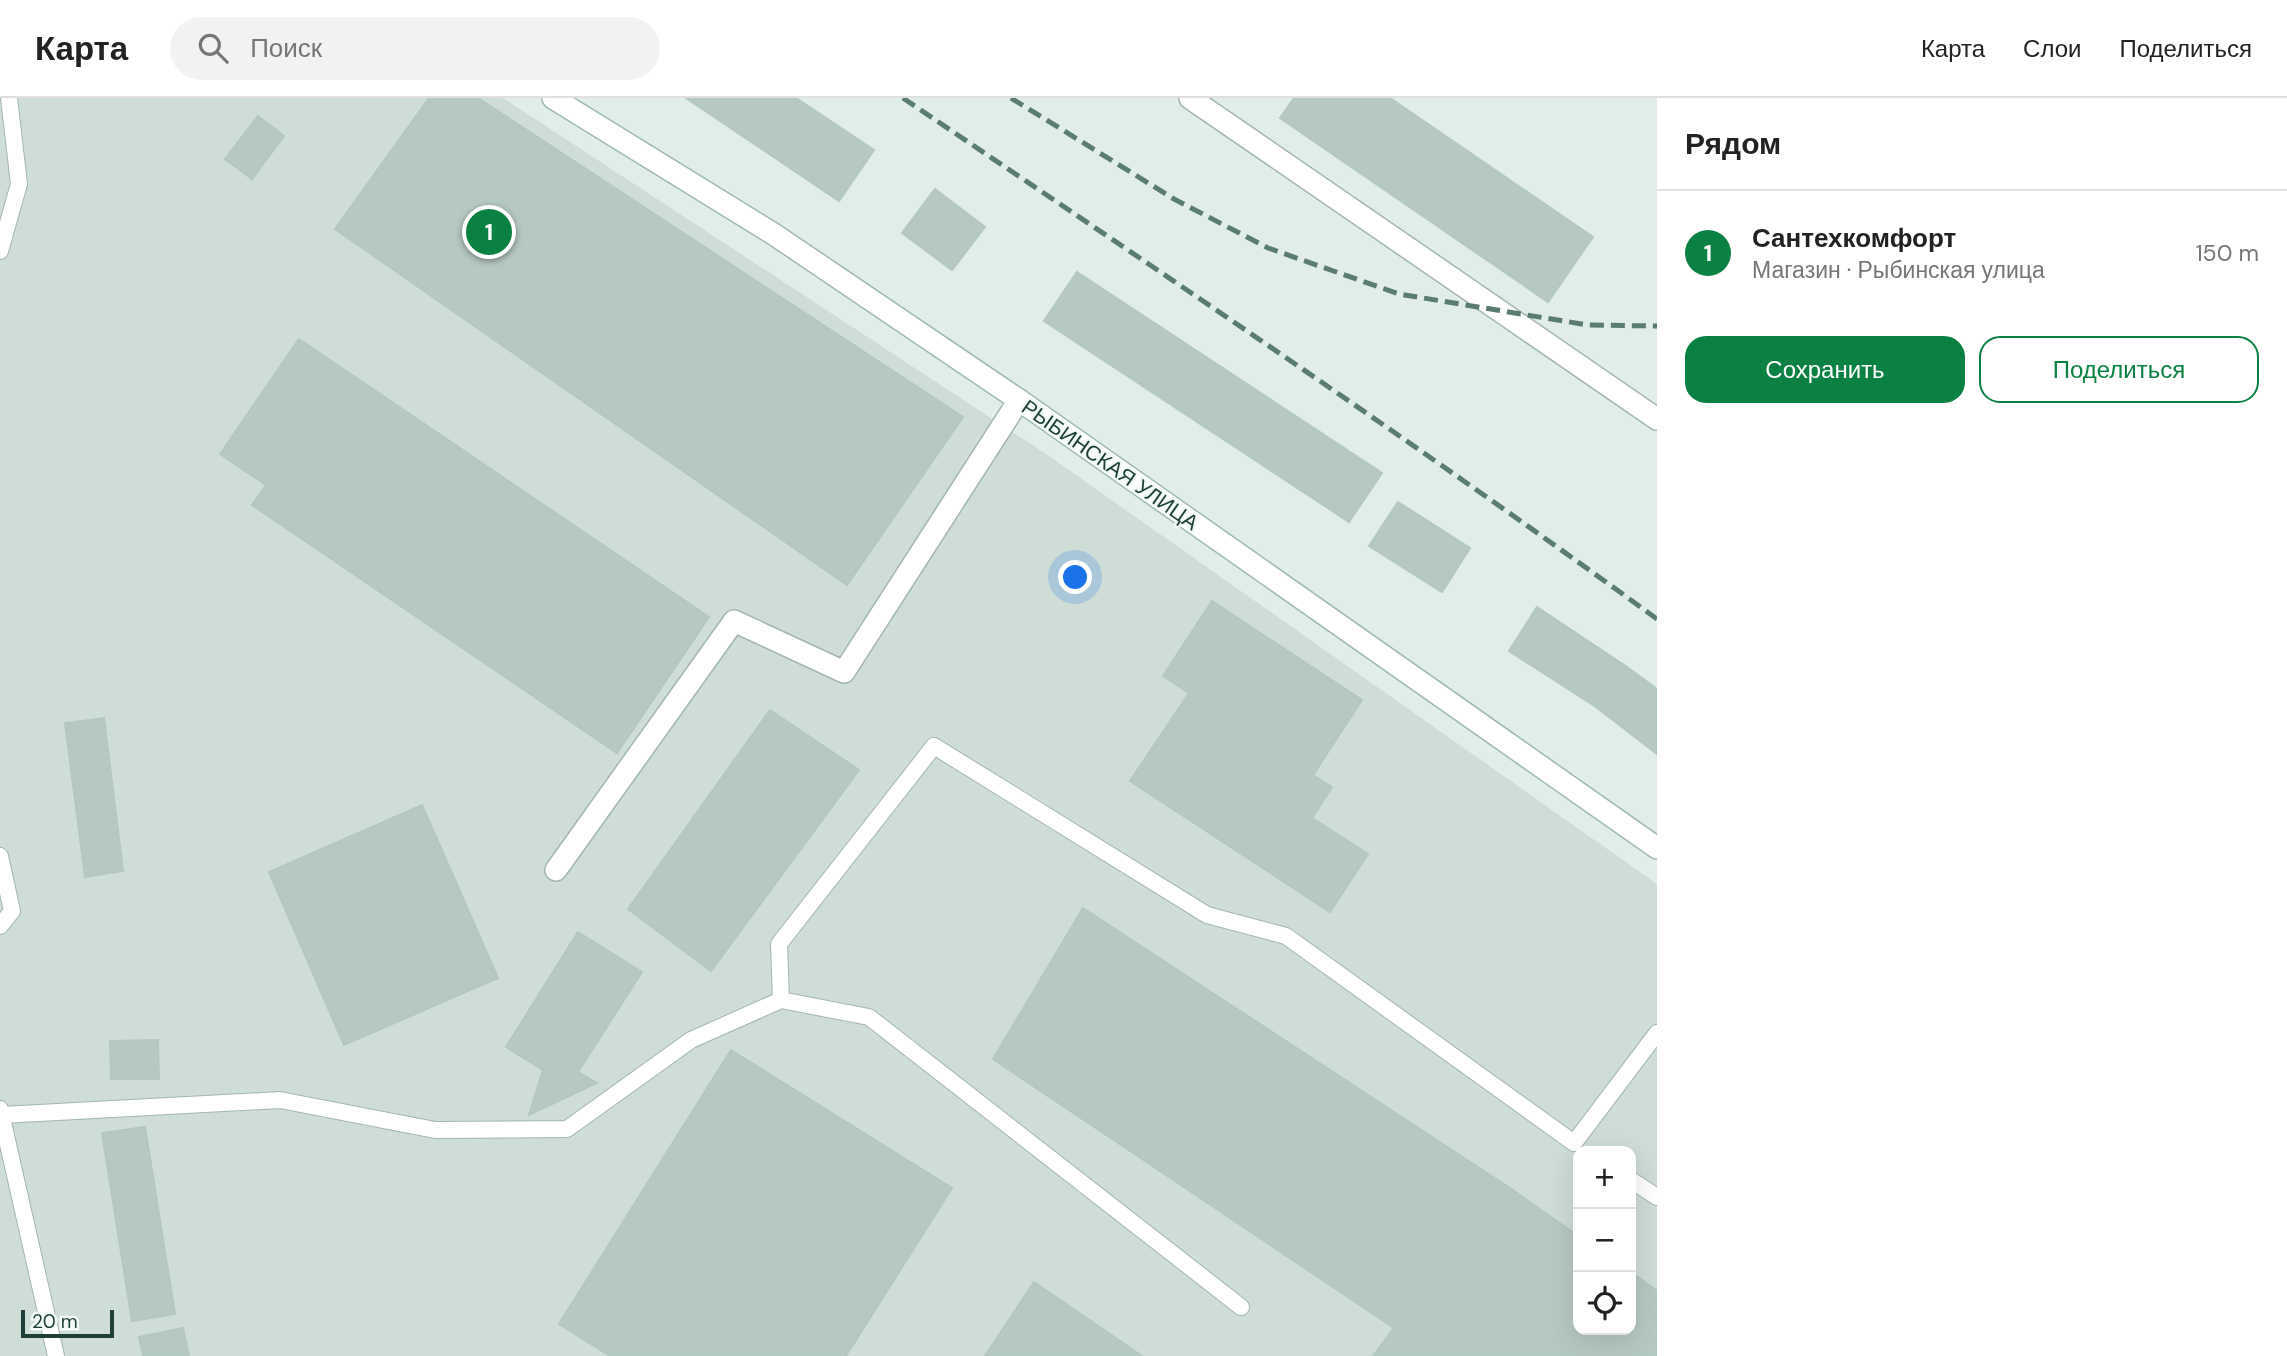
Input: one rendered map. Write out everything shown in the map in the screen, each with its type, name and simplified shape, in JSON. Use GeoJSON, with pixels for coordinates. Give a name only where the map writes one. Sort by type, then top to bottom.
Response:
{"type":"FeatureCollection","features":[{"type":"Feature","properties":{"kind":"main road","name":"РЫБИНСКАЯ УЛИЦА"},"geometry":{"type":"LineString","coordinates":[[553,98],[772,233],[1018,400],[1657,848]]}},
{"type":"Feature","properties":{"kind":"main road"},"geometry":{"type":"LineString","coordinates":[[1190,98],[1657,419]]}},
{"type":"Feature","properties":{"kind":"main road"},"geometry":{"type":"LineString","coordinates":[[556,870],[734,621],[844,672],[1018,400]]}},
{"type":"Feature","properties":{"kind":"lane"},"geometry":{"type":"LineString","coordinates":[[0,250],[19,184],[9,98]]}},
{"type":"Feature","properties":{"kind":"lane"},"geometry":{"type":"LineString","coordinates":[[780,1000],[779,944],[934,746],[1208,915],[1286,936],[1579,1146]]}},
{"type":"Feature","properties":{"kind":"lane"},"geometry":{"type":"LineString","coordinates":[[0,856],[12,911],[0,926]]}},
{"type":"Feature","properties":{"kind":"lane"},"geometry":{"type":"LineString","coordinates":[[55,1356],[1,1112],[280,1100],[435,1130],[568,1129],[691,1040],[780,1000],[869,1017],[1241,1307]]}},
{"type":"Feature","properties":{"kind":"lane"},"geometry":{"type":"LineString","coordinates":[[1581,1146],[1657,1033]]}},
{"type":"Feature","properties":{"kind":"lane"},"geometry":{"type":"LineString","coordinates":[[1636,1183],[1657,1197]]}},
{"type":"Feature","properties":{"kind":"shaded area"},"geometry":{"type":"Polygon","coordinates":[[[0,98],[503,98],[1049,456],[1657,884],[1657,1356],[0,1356],[0,98]]]}},
{"type":"Feature","properties":{"kind":"building"},"geometry":{"type":"Polygon","coordinates":[[[429,98],[478,98],[963,417],[847,585],[335,229],[429,98]]]}},
{"type":"Feature","properties":{"kind":"building"},"geometry":{"type":"Polygon","coordinates":[[[686,98],[796,98],[874,150],[839,201],[686,98]]]}},
{"type":"Feature","properties":{"kind":"building"},"geometry":{"type":"Polygon","coordinates":[[[1294,98],[1390,98],[1593,237],[1548,302],[1280,118],[1294,98]]]}},
{"type":"Feature","properties":{"kind":"building"},"geometry":{"type":"Polygon","coordinates":[[[258,116],[284,136],[252,179],[225,159],[258,116]]]}},
{"type":"Feature","properties":{"kind":"building"},"geometry":{"type":"Polygon","coordinates":[[[935,189],[985,227],[952,270],[902,233],[935,189]]]}},
{"type":"Feature","properties":{"kind":"building"},"geometry":{"type":"Polygon","coordinates":[[[1077,272],[1382,473],[1349,522],[1044,321],[1077,272]]]}},
{"type":"Feature","properties":{"kind":"building"},"geometry":{"type":"Polygon","coordinates":[[[299,339],[709,617],[617,753],[252,505],[266,485],[220,454],[299,339]]]}},
{"type":"Feature","properties":{"kind":"building"},"geometry":{"type":"Polygon","coordinates":[[[1398,502],[1470,548],[1442,592],[1369,546],[1398,502]]]}},
{"type":"Feature","properties":{"kind":"building"},"geometry":{"type":"Polygon","coordinates":[[[1212,601],[1362,700],[1313,775],[1332,787],[1312,818],[1368,854],[1330,912],[1130,781],[1189,693],[1163,676],[1212,601]]]}},
{"type":"Feature","properties":{"kind":"building"},"geometry":{"type":"Polygon","coordinates":[[[1537,607],[1627,667],[1596,707],[1509,651],[1537,607]]]}},
{"type":"Feature","properties":{"kind":"building"},"geometry":{"type":"Polygon","coordinates":[[[1627,667],[1657,689],[1657,754],[1596,707],[1627,667]]]}},
{"type":"Feature","properties":{"kind":"building"},"geometry":{"type":"Polygon","coordinates":[[[770,710],[859,770],[711,971],[628,909],[770,710]]]}},
{"type":"Feature","properties":{"kind":"building"},"geometry":{"type":"Polygon","coordinates":[[[104,718],[123,871],[85,877],[65,723],[104,718]]]}},
{"type":"Feature","properties":{"kind":"building"},"geometry":{"type":"Polygon","coordinates":[[[422,805],[498,978],[344,1045],[269,872],[422,805]]]}},
{"type":"Feature","properties":{"kind":"building"},"geometry":{"type":"Polygon","coordinates":[[[1083,908],[1510,1188],[1573,1232],[1573,1335],[1636,1335],[1636,1276],[1657,1291],[1657,1356],[1373,1356],[1394,1328],[993,1059],[1083,908]]]}},
{"type":"Feature","properties":{"kind":"building"},"geometry":{"type":"Polygon","coordinates":[[[578,932],[642,972],[578,1072],[597,1083],[529,1115],[543,1070],[506,1047],[578,932]]]}},
{"type":"Feature","properties":{"kind":"building"},"geometry":{"type":"Polygon","coordinates":[[[158,1040],[159,1079],[111,1079],[110,1041],[158,1040]]]}},
{"type":"Feature","properties":{"kind":"building"},"geometry":{"type":"Polygon","coordinates":[[[731,1050],[952,1188],[846,1356],[610,1356],[559,1324],[731,1050]]]}},
{"type":"Feature","properties":{"kind":"building"},"geometry":{"type":"Polygon","coordinates":[[[145,1127],[175,1314],[132,1321],[102,1133],[145,1127]]]}},
{"type":"Feature","properties":{"kind":"building"},"geometry":{"type":"Polygon","coordinates":[[[1034,1282],[1142,1356],[985,1356],[1034,1282]]]}},
{"type":"Feature","properties":{"kind":"building"},"geometry":{"type":"Polygon","coordinates":[[[183,1328],[189,1356],[143,1356],[139,1337],[183,1328]]]}},
{"type":"Feature","properties":{"kind":"railway"},"geometry":{"type":"LineString","coordinates":[[903,98],[1377,420],[1657,619]]}},
{"type":"Feature","properties":{"kind":"railway"},"geometry":{"type":"LineString","coordinates":[[1011,98],[1174,199],[1268,248],[1399,294],[1588,325],[1657,326]]}},
{"type":"Feature","properties":{"kind":"place","name":"Сантехкомфорт"},"geometry":{"type":"Point","coordinates":[489,232]}}]}
